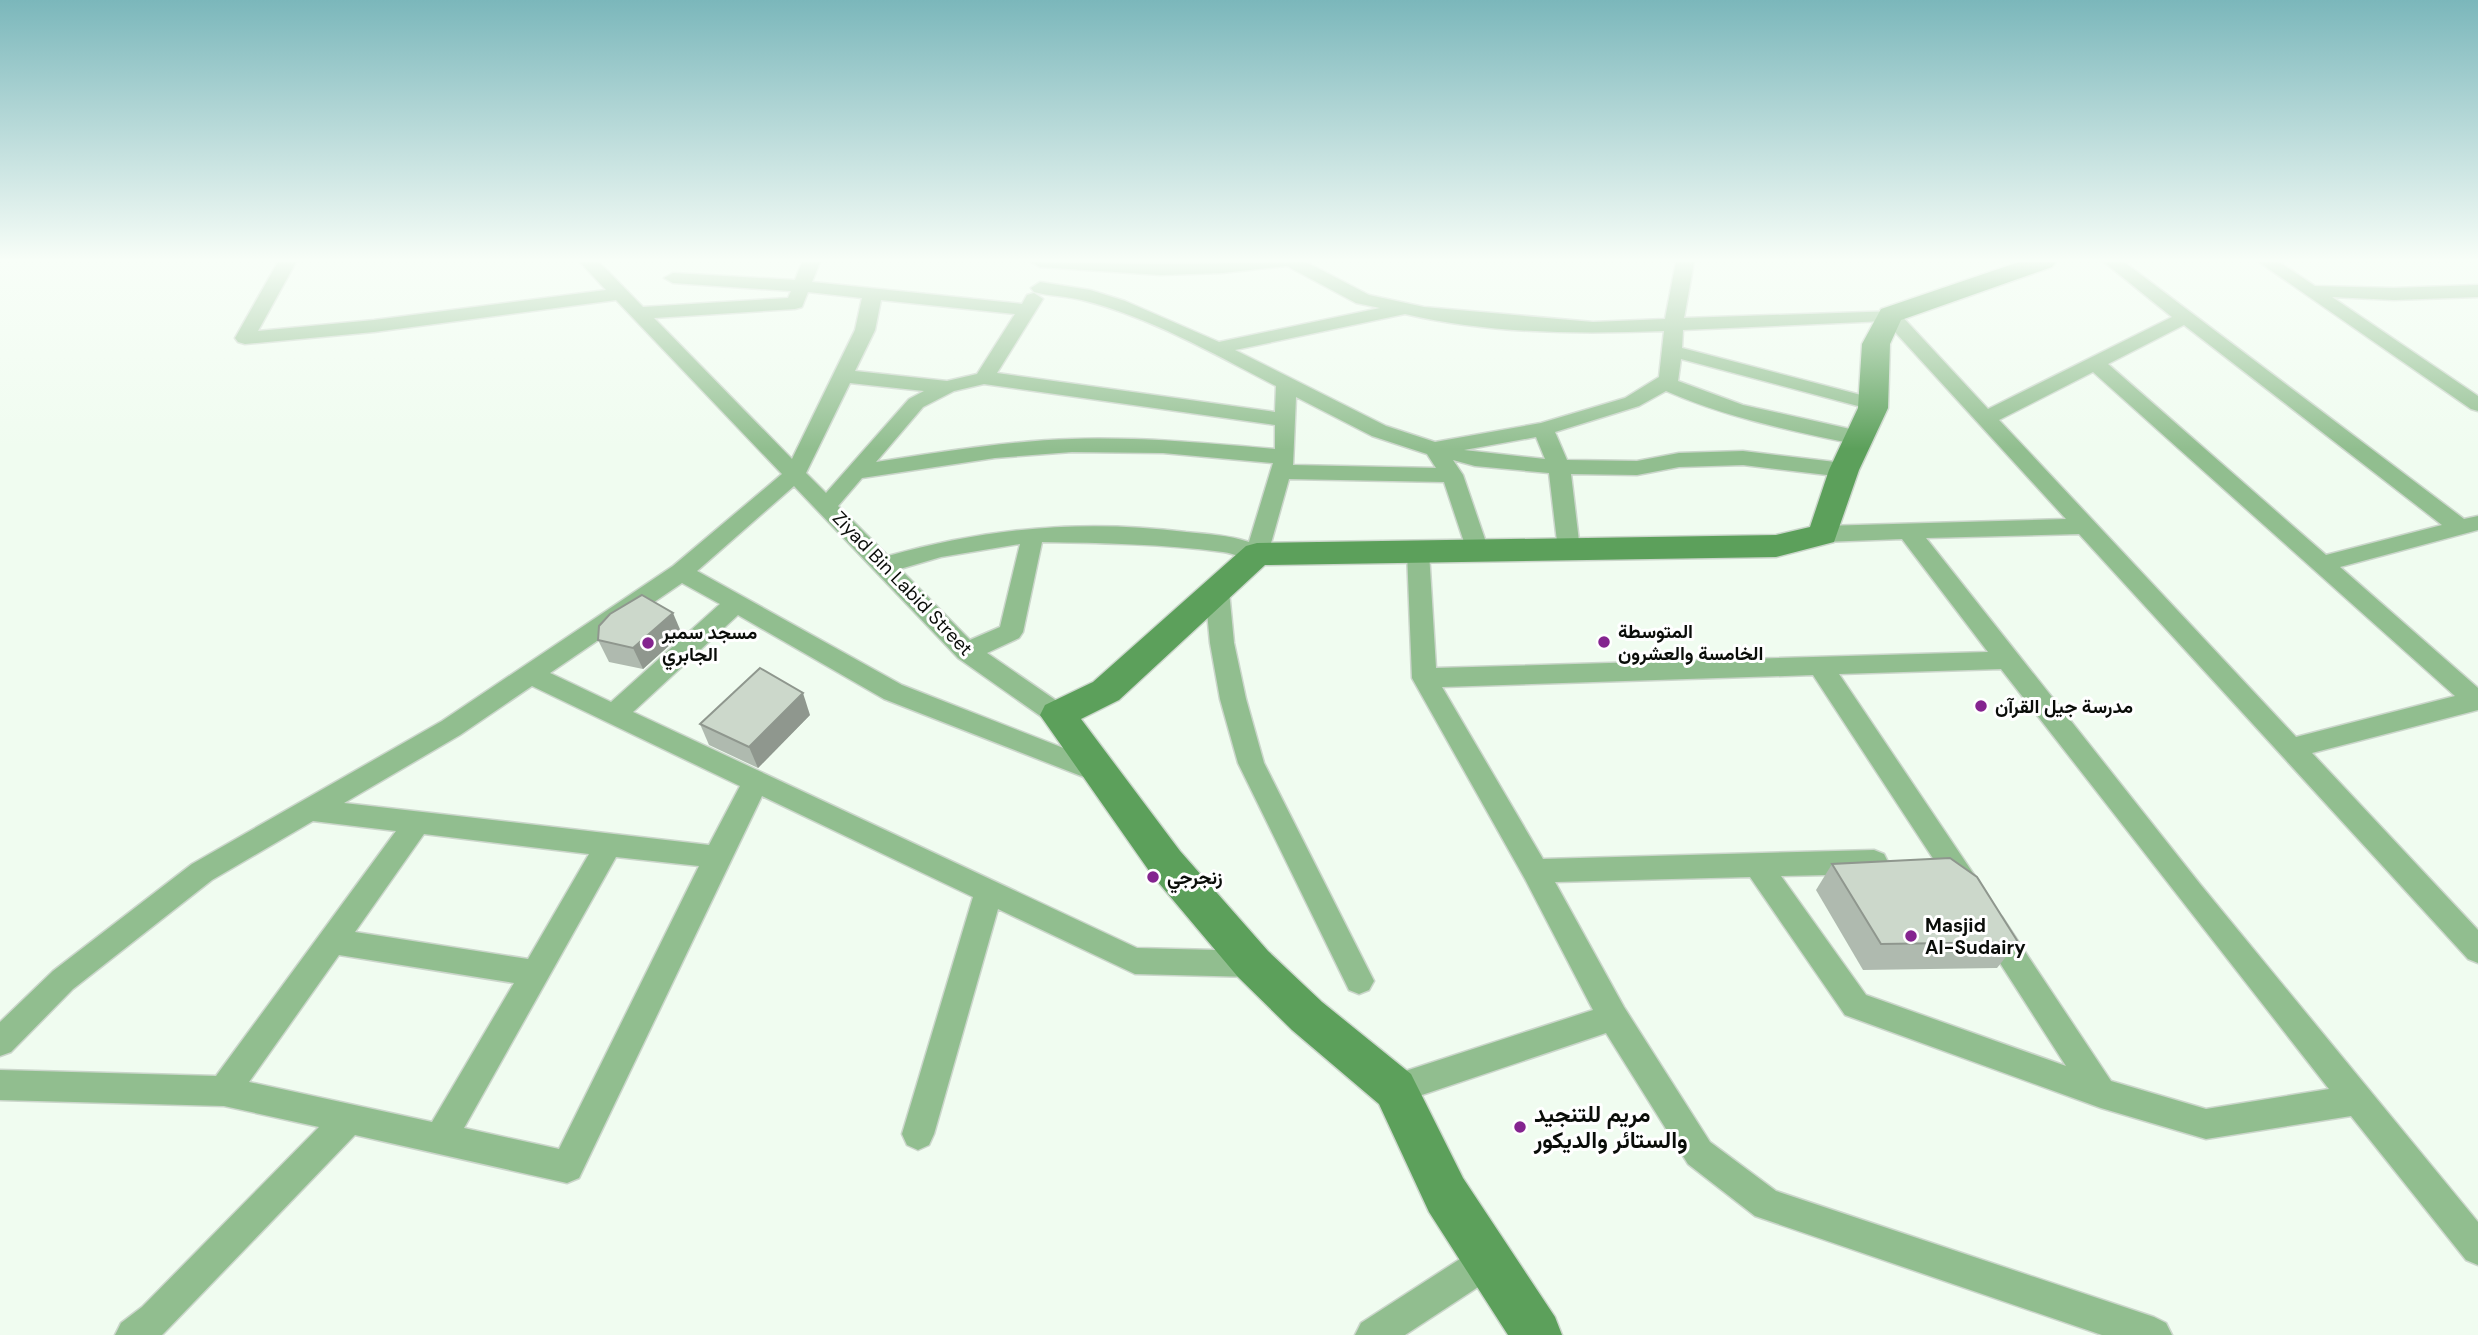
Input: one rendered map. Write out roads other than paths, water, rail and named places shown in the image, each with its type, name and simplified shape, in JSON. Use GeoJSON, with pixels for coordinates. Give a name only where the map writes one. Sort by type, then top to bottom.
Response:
{"type":"FeatureCollection","features":[{"type":"Feature","properties":{"kind":"street"},"geometry":{"type":"LineString","coordinates":[[253,324],[245,338],[387,324]]}},
{"type":"Feature","properties":{"kind":"street","name":"Ziyad Bin Labid Street"},"geometry":{"type":"LineString","coordinates":[[651,324],[967,652],[1058,715],[1166,863],[1253,964],[1307,1016],[1395,1089],[1446,1195],[1537,1335]]}},
{"type":"Feature","properties":{"kind":"street"},"geometry":{"type":"LineString","coordinates":[[0,1042],[63,980],[202,872],[451,728],[681,572],[796,473],[866,324]]}},
{"type":"Feature","properties":{"kind":"street"},"geometry":{"type":"LineString","coordinates":[[984,379],[1018,324]]}},
{"type":"Feature","properties":{"kind":"street"},"geometry":{"type":"LineString","coordinates":[[1162,324],[1216,348],[1379,431],[1475,459],[1559,467],[1637,468],[1679,460],[1743,458],[1844,470]]}},
{"type":"Feature","properties":{"kind":"street"},"geometry":{"type":"LineString","coordinates":[[1216,348],[1331,324]]}},
{"type":"Feature","properties":{"kind":"street"},"geometry":{"type":"LineString","coordinates":[[1541,324],[1593,328],[1668,324]]}},
{"type":"Feature","properties":{"kind":"street"},"geometry":{"type":"LineString","coordinates":[[1434,449],[1543,429],[1632,402],[1669,380],[1674,324]]}},
{"type":"Feature","properties":{"kind":"street"},"geometry":{"type":"LineString","coordinates":[[1823,534],[1844,470],[1873,404],[1877,344],[1886,324]]}},
{"type":"Feature","properties":{"kind":"street"},"geometry":{"type":"LineString","coordinates":[[1899,324],[2478,950]]}},
{"type":"Feature","properties":{"kind":"street"},"geometry":{"type":"LineString","coordinates":[[1986,418],[2172,324]]}},
{"type":"Feature","properties":{"kind":"street"},"geometry":{"type":"LineString","coordinates":[[2196,324],[2469,526]]}},
{"type":"Feature","properties":{"kind":"street"},"geometry":{"type":"LineString","coordinates":[[2358,324],[2478,405]]}},
{"type":"Feature","properties":{"kind":"street"},"geometry":{"type":"LineString","coordinates":[[1672,351],[1873,404]]}},
{"type":"Feature","properties":{"kind":"street"},"geometry":{"type":"LineString","coordinates":[[2095,363],[2477,701]]}},
{"type":"Feature","properties":{"kind":"street"},"geometry":{"type":"LineString","coordinates":[[844,376],[947,387]]}},
{"type":"Feature","properties":{"kind":"street"},"geometry":{"type":"LineString","coordinates":[[827,505],[916,403],[947,387],[984,379],[1071,388],[1286,420]]}},
{"type":"Feature","properties":{"kind":"street"},"geometry":{"type":"LineString","coordinates":[[1665,383],[1701,400],[1739,412],[1859,438]]}},
{"type":"Feature","properties":{"kind":"street"},"geometry":{"type":"LineString","coordinates":[[1058,715],[1106,691],[1256,554],[1283,464],[1286,385]]}},
{"type":"Feature","properties":{"kind":"street"},"geometry":{"type":"LineString","coordinates":[[1543,429],[1559,467],[1569,550]]}},
{"type":"Feature","properties":{"kind":"street"},"geometry":{"type":"LineString","coordinates":[[856,472],[954,457],[1053,447],[1178,446],[1283,464],[1452,475]]}},
{"type":"Feature","properties":{"kind":"street"},"geometry":{"type":"LineString","coordinates":[[1434,449],[1452,475],[1478,551]]}},
{"type":"Feature","properties":{"kind":"street"},"geometry":{"type":"LineString","coordinates":[[882,566],[940,549],[1032,534],[1158,536],[1237,546],[1256,554],[1776,546],[1823,534],[2086,526]]}},
{"type":"Feature","properties":{"kind":"street"},"geometry":{"type":"LineString","coordinates":[[2321,564],[2469,526]]}},
{"type":"Feature","properties":{"kind":"street"},"geometry":{"type":"LineString","coordinates":[[1909,531],[2007,660],[2356,1100],[2478,1248]]}},
{"type":"Feature","properties":{"kind":"street"},"geometry":{"type":"LineString","coordinates":[[967,652],[1011,632],[1032,534]]}},
{"type":"Feature","properties":{"kind":"street"},"geometry":{"type":"LineString","coordinates":[[1418,552],[1424,678],[1535,871],[1613,1017],[1699,1153],[1767,1205],[2154,1335]]}},
{"type":"Feature","properties":{"kind":"street"},"geometry":{"type":"LineString","coordinates":[[681,572],[893,692],[1103,774]]}},
{"type":"Feature","properties":{"kind":"street"},"geometry":{"type":"LineString","coordinates":[[1217,591],[1228,677],[1251,763],[1359,981]]}},
{"type":"Feature","properties":{"kind":"street"},"geometry":{"type":"LineString","coordinates":[[614,714],[736,603]]}},
{"type":"Feature","properties":{"kind":"street"},"geometry":{"type":"LineString","coordinates":[[1424,678],[2007,660]]}},
{"type":"Feature","properties":{"kind":"street"},"geometry":{"type":"LineString","coordinates":[[1820,666],[1922,861],[2101,1093]]}},
{"type":"Feature","properties":{"kind":"street"},"geometry":{"type":"LineString","coordinates":[[530,674],[1135,961],[1253,964]]}},
{"type":"Feature","properties":{"kind":"street"},"geometry":{"type":"LineString","coordinates":[[2291,748],[2477,701]]}},
{"type":"Feature","properties":{"kind":"street"},"geometry":{"type":"LineString","coordinates":[[0,1085],[224,1091],[567,1167],[756,781]]}},
{"type":"Feature","properties":{"kind":"street"},"geometry":{"type":"LineString","coordinates":[[309,810],[717,857]]}},
{"type":"Feature","properties":{"kind":"street"},"geometry":{"type":"LineString","coordinates":[[224,1091],[418,822]]}},
{"type":"Feature","properties":{"kind":"street"},"geometry":{"type":"LineString","coordinates":[[440,1139],[609,844]]}},
{"type":"Feature","properties":{"kind":"street"},"geometry":{"type":"LineString","coordinates":[[1535,871],[1922,861]]}},
{"type":"Feature","properties":{"kind":"street"},"geometry":{"type":"LineString","coordinates":[[1758,865],[1856,1005],[2101,1093],[2206,1124],[2356,1100]]}},
{"type":"Feature","properties":{"kind":"street"},"geometry":{"type":"LineString","coordinates":[[918,1134],[989,892]]}},
{"type":"Feature","properties":{"kind":"street"},"geometry":{"type":"LineString","coordinates":[[332,941],[535,972]]}},
{"type":"Feature","properties":{"kind":"street"},"geometry":{"type":"LineString","coordinates":[[1395,1089],[1613,1017]]}},
{"type":"Feature","properties":{"kind":"street"},"geometry":{"type":"LineString","coordinates":[[133,1335],[154,1319],[349,1119]]}},
{"type":"Feature","properties":{"kind":"street"},"geometry":{"type":"LineString","coordinates":[[1373,1335],[1489,1260]]}},
{"type":"Feature","properties":{"kind":"place","name":"المتوسطة الخامسة والعشرون"},"geometry":{"type":"Point","coordinates":[1604,642]}},
{"type":"Feature","properties":{"kind":"place","name":"مسجد سمير الجابري"},"geometry":{"type":"Point","coordinates":[648,643]}},
{"type":"Feature","properties":{"kind":"place","name":"مدرسة جيل القرآن"},"geometry":{"type":"Point","coordinates":[1981,706]}},
{"type":"Feature","properties":{"kind":"place","name":"زنجرجي"},"geometry":{"type":"Point","coordinates":[1153,877]}},
{"type":"Feature","properties":{"kind":"place","name":"Masjid Al-Sudairy"},"geometry":{"type":"Point","coordinates":[1911,936]}},
{"type":"Feature","properties":{"kind":"place","name":"مريم للتنجيد والستائر والديكور"},"geometry":{"type":"Point","coordinates":[1520,1127]}}]}
